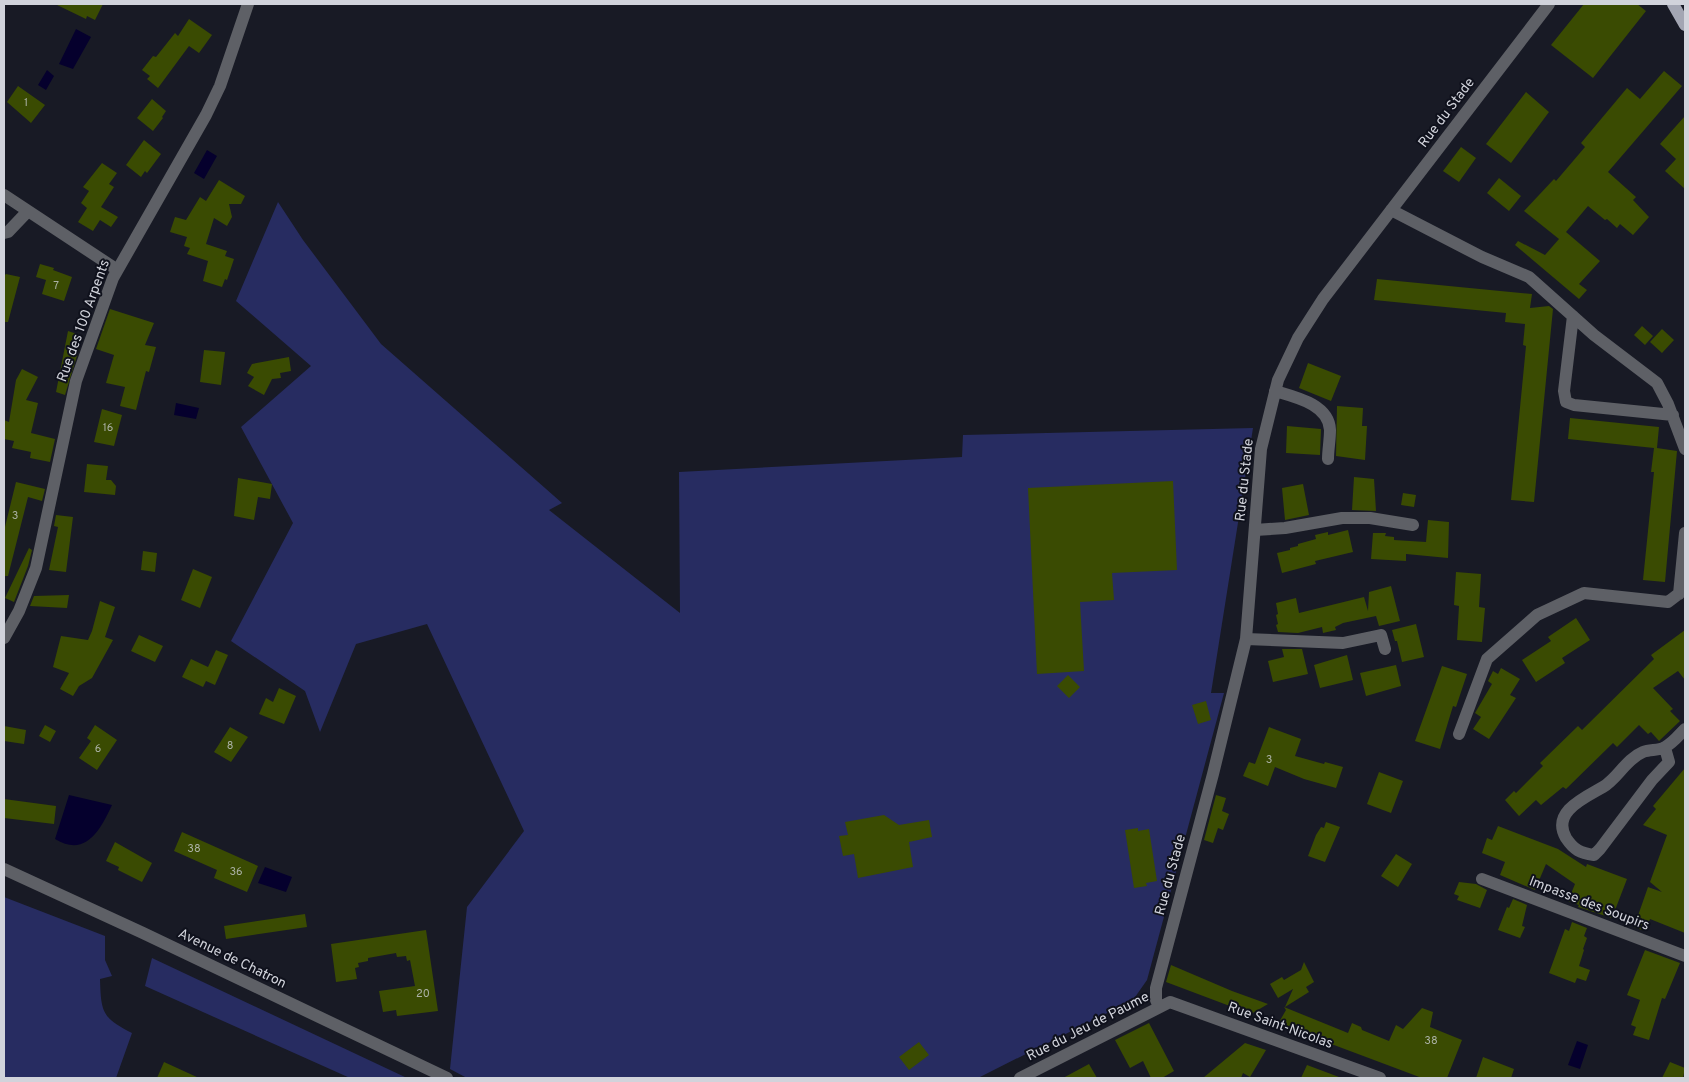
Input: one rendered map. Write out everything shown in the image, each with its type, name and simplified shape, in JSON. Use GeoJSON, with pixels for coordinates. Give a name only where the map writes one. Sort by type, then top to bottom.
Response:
{"type":"FeatureCollection","features":[{"type":"Feature","properties":{"kind":"main road"},"geometry":{"type":"LineString","coordinates":[[1673,4],[1685,25]]}},
{"type":"Feature","properties":{"kind":"main road"},"geometry":{"type":"LineString","coordinates":[[1680,4],[1685,20]]}},
{"type":"Feature","properties":{"kind":"street","name":"Rue des 100 Arpents"},"geometry":{"type":"LineString","coordinates":[[4,638],[19,611],[36,568],[76,381],[116,269],[206,115],[220,86],[248,4]]}},
{"type":"Feature","properties":{"kind":"street","name":"Rue du Stade"},"geometry":{"type":"LineString","coordinates":[[1165,1005],[1156,1000],[1156,988],[1213,774],[1246,639],[1261,449],[1278,380],[1298,338],[1323,300],[1549,4]]}},
{"type":"Feature","properties":{"kind":"street"},"geometry":{"type":"LineString","coordinates":[[4,195],[116,269]]}},
{"type":"Feature","properties":{"kind":"street"},"geometry":{"type":"LineString","coordinates":[[1391,210],[1482,257],[1529,277],[1573,316],[1657,383],[1673,415],[1685,449]]}},
{"type":"Feature","properties":{"kind":"street"},"geometry":{"type":"LineString","coordinates":[[4,233],[8,232],[28,211]]}},
{"type":"Feature","properties":{"kind":"street"},"geometry":{"type":"LineString","coordinates":[[1573,316],[1564,391],[1566,402],[1574,405],[1673,415]]}},
{"type":"Feature","properties":{"kind":"street"},"geometry":{"type":"LineString","coordinates":[[1275,391],[1316,406],[1327,418],[1330,429],[1328,459]]}},
{"type":"Feature","properties":{"kind":"street"},"geometry":{"type":"LineString","coordinates":[[1255,530],[1284,528],[1342,518],[1370,518],[1413,526]]}},
{"type":"Feature","properties":{"kind":"street"},"geometry":{"type":"LineString","coordinates":[[1459,734],[1487,659],[1537,615],[1584,593],[1668,602],[1682,592],[1685,534]]}},
{"type":"Feature","properties":{"kind":"street"},"geometry":{"type":"LineString","coordinates":[[1246,639],[1343,642],[1380,635],[1385,649]]}},
{"type":"Feature","properties":{"kind":"street"},"geometry":{"type":"LineString","coordinates":[[1665,748],[1669,762],[1652,780],[1600,849],[1594,855],[1572,848],[1562,831],[1562,820],[1569,810],[1583,796],[1604,786],[1643,752],[1665,748],[1685,729]]}},
{"type":"Feature","properties":{"kind":"street","name":"Avenue de Chatron"},"geometry":{"type":"LineString","coordinates":[[4,869],[447,1078]]}},
{"type":"Feature","properties":{"kind":"street","name":"Impasse des Soupirs"},"geometry":{"type":"LineString","coordinates":[[1482,879],[1685,956]]}},
{"type":"Feature","properties":{"kind":"street","name":"Rue du Jeu de Paume"},"geometry":{"type":"LineString","coordinates":[[1020,1078],[1165,1005]]}},
{"type":"Feature","properties":{"kind":"street","name":"Rue Saint-Nicolas"},"geometry":{"type":"LineString","coordinates":[[1165,1005],[1380,1078]]}},
{"type":"Feature","properties":{"kind":"shaded area"},"geometry":{"type":"Polygon","coordinates":[[[76,29],[91,37],[73,69],[59,64],[76,29]]]}},
{"type":"Feature","properties":{"kind":"shaded area"},"geometry":{"type":"Polygon","coordinates":[[[47,70],[54,76],[46,90],[38,85],[47,70]]]}},
{"type":"Feature","properties":{"kind":"shaded area"},"geometry":{"type":"Polygon","coordinates":[[[207,150],[217,156],[204,179],[194,173],[207,150]]]}},
{"type":"Feature","properties":{"kind":"shaded area"},"geometry":{"type":"Polygon","coordinates":[[[278,202],[303,240],[381,344],[562,503],[549,510],[680,613],[679,472],[962,457],[963,435],[1253,428],[1211,693],[1224,693],[1147,980],[1133,1000],[978,1078],[467,1078],[450,1069],[467,907],[524,831],[427,624],[356,644],[320,732],[305,691],[231,641],[293,523],[241,427],[311,366],[236,301],[278,202]]]}},
{"type":"Feature","properties":{"kind":"shaded area"},"geometry":{"type":"Polygon","coordinates":[[[176,403],[199,408],[196,419],[174,415],[176,403]]]}},
{"type":"Feature","properties":{"kind":"shaded area"},"geometry":{"type":"Polygon","coordinates":[[[69,795],[112,805],[103,823],[91,838],[84,843],[75,845],[66,844],[55,839],[69,795]]]}},
{"type":"Feature","properties":{"kind":"shaded area"},"geometry":{"type":"Polygon","coordinates":[[[265,867],[292,877],[286,892],[258,883],[265,867]]]}},
{"type":"Feature","properties":{"kind":"shaded area"},"geometry":{"type":"Polygon","coordinates":[[[4,897],[105,936],[105,960],[112,976],[100,979],[103,1007],[105,1013],[114,1023],[132,1033],[116,1078],[4,1078],[4,897]]]}},
{"type":"Feature","properties":{"kind":"shaded area"},"geometry":{"type":"Polygon","coordinates":[[[152,958],[407,1078],[350,1078],[145,986],[152,958]]]}},
{"type":"Feature","properties":{"kind":"shaded area"},"geometry":{"type":"Polygon","coordinates":[[[1577,1041],[1588,1045],[1580,1069],[1568,1065],[1577,1041]]]}},
{"type":"Feature","properties":{"kind":"building"},"geometry":{"type":"Polygon","coordinates":[[[55,4],[103,4],[95,20],[87,16],[86,19],[55,4]]]}},
{"type":"Feature","properties":{"kind":"building"},"geometry":{"type":"Polygon","coordinates":[[[1584,4],[1637,4],[1646,11],[1593,78],[1551,45],[1584,4]]]}},
{"type":"Feature","properties":{"kind":"building"},"geometry":{"type":"Polygon","coordinates":[[[189,19],[212,35],[199,53],[189,46],[158,88],[147,79],[150,76],[142,70],[153,56],[156,57],[175,33],[178,36],[189,19]]]}},
{"type":"Feature","properties":{"kind":"building"},"geometry":{"type":"Polygon","coordinates":[[[1664,71],[1682,86],[1608,172],[1636,197],[1633,200],[1649,217],[1633,235],[1620,224],[1617,228],[1588,206],[1566,232],[1600,261],[1579,284],[1587,290],[1579,299],[1515,245],[1518,241],[1545,255],[1559,239],[1524,211],[1554,179],[1556,181],[1585,147],[1581,143],[1627,88],[1640,99],[1664,71]]]}},
{"type":"Feature","properties":{"kind":"building"},"geometry":{"type":"Polygon","coordinates":[[[18,86],[45,105],[31,123],[7,102],[18,86]]]}},
{"type":"Feature","properties":{"kind":"building"},"geometry":{"type":"Polygon","coordinates":[[[1526,92],[1549,112],[1511,163],[1486,144],[1526,92]]]}},
{"type":"Feature","properties":{"kind":"building"},"geometry":{"type":"Polygon","coordinates":[[[152,99],[166,111],[153,131],[137,118],[152,99]]]}},
{"type":"Feature","properties":{"kind":"building"},"geometry":{"type":"Polygon","coordinates":[[[1685,116],[1685,189],[1665,171],[1676,159],[1660,144],[1685,116]]]}},
{"type":"Feature","properties":{"kind":"building"},"geometry":{"type":"Polygon","coordinates":[[[144,140],[161,154],[147,173],[145,171],[141,177],[126,165],[144,140]]]}},
{"type":"Feature","properties":{"kind":"building"},"geometry":{"type":"Polygon","coordinates":[[[1461,147],[1476,158],[1459,182],[1443,171],[1461,147]]]}},
{"type":"Feature","properties":{"kind":"building"},"geometry":{"type":"Polygon","coordinates":[[[102,163],[117,173],[109,184],[114,187],[101,207],[118,217],[111,227],[100,220],[93,231],[78,222],[87,208],[81,203],[89,191],[83,187],[102,163]]]}},
{"type":"Feature","properties":{"kind":"building"},"geometry":{"type":"Polygon","coordinates":[[[1499,178],[1521,196],[1509,211],[1487,193],[1499,178]]]}},
{"type":"Feature","properties":{"kind":"building"},"geometry":{"type":"Polygon","coordinates":[[[219,180],[245,196],[241,204],[229,204],[232,217],[227,226],[214,218],[206,244],[227,251],[225,256],[234,259],[227,280],[225,279],[222,287],[203,281],[208,261],[187,254],[190,248],[184,246],[187,237],[170,232],[175,217],[186,220],[200,197],[206,201],[219,180]]]}},
{"type":"Feature","properties":{"kind":"building"},"geometry":{"type":"Polygon","coordinates":[[[40,264],[54,268],[53,270],[72,277],[64,301],[42,294],[46,280],[36,277],[40,264]]]}},
{"type":"Feature","properties":{"kind":"building"},"geometry":{"type":"Polygon","coordinates":[[[6,274],[20,277],[8,322],[4,322],[4,276],[6,274]]]}},
{"type":"Feature","properties":{"kind":"building"},"geometry":{"type":"Polygon","coordinates":[[[1377,279],[1532,294],[1530,308],[1549,306],[1553,309],[1534,502],[1511,500],[1526,346],[1523,345],[1525,324],[1505,322],[1506,313],[1374,300],[1377,279]]]}},
{"type":"Feature","properties":{"kind":"building"},"geometry":{"type":"Polygon","coordinates":[[[110,309],[154,323],[145,345],[156,347],[149,372],[146,371],[136,410],[120,406],[125,387],[106,383],[114,355],[96,349],[110,309]]]}},
{"type":"Feature","properties":{"kind":"building"},"geometry":{"type":"Polygon","coordinates":[[[1642,326],[1653,336],[1645,345],[1634,335],[1642,326]]]}},
{"type":"Feature","properties":{"kind":"building"},"geometry":{"type":"Polygon","coordinates":[[[1662,329],[1674,340],[1662,353],[1650,342],[1662,329]]]}},
{"type":"Feature","properties":{"kind":"building"},"geometry":{"type":"Polygon","coordinates":[[[68,331],[83,336],[65,395],[56,392],[68,331]]]}},
{"type":"Feature","properties":{"kind":"building"},"geometry":{"type":"Polygon","coordinates":[[[204,350],[225,352],[221,385],[200,382],[204,350]]]}},
{"type":"Feature","properties":{"kind":"building"},"geometry":{"type":"Polygon","coordinates":[[[289,357],[291,371],[280,373],[281,378],[272,379],[264,395],[248,386],[254,377],[247,373],[252,364],[289,357]]]}},
{"type":"Feature","properties":{"kind":"building"},"geometry":{"type":"Polygon","coordinates":[[[1308,363],[1341,376],[1331,401],[1299,388],[1308,363]]]}},
{"type":"Feature","properties":{"kind":"building"},"geometry":{"type":"Polygon","coordinates":[[[22,369],[38,377],[26,400],[38,403],[31,433],[55,439],[50,462],[30,458],[31,452],[12,448],[14,441],[4,439],[4,420],[9,422],[16,380],[22,369]]]}},
{"type":"Feature","properties":{"kind":"building"},"geometry":{"type":"Polygon","coordinates":[[[1337,406],[1363,408],[1362,426],[1367,426],[1365,460],[1336,456],[1337,406]]]}},
{"type":"Feature","properties":{"kind":"building"},"geometry":{"type":"Polygon","coordinates":[[[102,409],[122,415],[114,446],[94,442],[102,409]]]}},
{"type":"Feature","properties":{"kind":"building"},"geometry":{"type":"Polygon","coordinates":[[[1570,418],[1659,427],[1657,448],[1677,451],[1665,582],[1643,580],[1654,472],[1651,472],[1654,448],[1568,439],[1570,418]]]}},
{"type":"Feature","properties":{"kind":"building"},"geometry":{"type":"Polygon","coordinates":[[[1287,426],[1321,429],[1320,455],[1286,453],[1287,426]]]}},
{"type":"Feature","properties":{"kind":"building"},"geometry":{"type":"Polygon","coordinates":[[[87,464],[108,466],[106,480],[111,480],[116,486],[115,495],[84,492],[87,464]]]}},
{"type":"Feature","properties":{"kind":"building"},"geometry":{"type":"Polygon","coordinates":[[[1354,477],[1374,479],[1376,511],[1352,510],[1354,477]]]}},
{"type":"Feature","properties":{"kind":"building"},"geometry":{"type":"Polygon","coordinates":[[[238,478],[272,484],[270,499],[258,497],[254,520],[234,516],[238,478]]]}},
{"type":"Feature","properties":{"kind":"building"},"geometry":{"type":"Polygon","coordinates":[[[1173,481],[1177,570],[1112,573],[1114,600],[1080,602],[1084,671],[1037,674],[1028,488],[1173,481]]]}},
{"type":"Feature","properties":{"kind":"building"},"geometry":{"type":"Polygon","coordinates":[[[16,482],[45,489],[42,501],[28,497],[8,576],[4,576],[4,531],[16,482]]]}},
{"type":"Feature","properties":{"kind":"building"},"geometry":{"type":"Polygon","coordinates":[[[1303,484],[1309,515],[1285,520],[1282,488],[1303,484]]]}},
{"type":"Feature","properties":{"kind":"building"},"geometry":{"type":"Polygon","coordinates":[[[1403,493],[1416,495],[1414,507],[1401,505],[1403,493]]]}},
{"type":"Feature","properties":{"kind":"building"},"geometry":{"type":"Polygon","coordinates":[[[56,515],[73,517],[66,572],[49,570],[58,527],[54,526],[56,515]]]}},
{"type":"Feature","properties":{"kind":"building"},"geometry":{"type":"Polygon","coordinates":[[[1428,520],[1449,522],[1448,558],[1406,554],[1406,561],[1371,559],[1373,533],[1386,533],[1385,536],[1394,537],[1394,540],[1426,542],[1428,520]]]}},
{"type":"Feature","properties":{"kind":"building"},"geometry":{"type":"Polygon","coordinates":[[[1348,530],[1353,552],[1315,561],[1316,564],[1282,573],[1277,553],[1290,550],[1290,548],[1298,546],[1298,544],[1316,539],[1315,535],[1328,532],[1328,535],[1348,530]]]}},
{"type":"Feature","properties":{"kind":"building"},"geometry":{"type":"Polygon","coordinates":[[[29,548],[32,550],[28,566],[14,602],[5,598],[29,548]]]}},
{"type":"Feature","properties":{"kind":"building"},"geometry":{"type":"Polygon","coordinates":[[[143,551],[157,553],[155,572],[141,570],[143,551]]]}},
{"type":"Feature","properties":{"kind":"building"},"geometry":{"type":"Polygon","coordinates":[[[193,569],[212,577],[200,608],[181,600],[193,569]]]}},
{"type":"Feature","properties":{"kind":"building"},"geometry":{"type":"Polygon","coordinates":[[[1456,572],[1481,574],[1479,607],[1485,608],[1482,642],[1457,640],[1459,606],[1454,605],[1456,572]]]}},
{"type":"Feature","properties":{"kind":"building"},"geometry":{"type":"Polygon","coordinates":[[[1391,586],[1400,621],[1379,626],[1376,616],[1343,623],[1335,627],[1336,630],[1323,633],[1322,627],[1298,633],[1278,632],[1276,625],[1278,624],[1276,615],[1278,614],[1276,603],[1296,598],[1299,613],[1364,597],[1368,611],[1369,592],[1391,586]]]}},
{"type":"Feature","properties":{"kind":"building"},"geometry":{"type":"Polygon","coordinates":[[[69,595],[67,608],[30,606],[34,596],[69,595]]]}},
{"type":"Feature","properties":{"kind":"building"},"geometry":{"type":"Polygon","coordinates":[[[100,601],[115,607],[105,637],[113,640],[92,678],[79,686],[73,696],[60,689],[69,673],[53,667],[61,636],[88,640],[100,601]]]}},
{"type":"Feature","properties":{"kind":"building"},"geometry":{"type":"Polygon","coordinates":[[[1576,618],[1590,640],[1562,658],[1565,663],[1536,682],[1522,660],[1551,641],[1548,637],[1576,618]]]}},
{"type":"Feature","properties":{"kind":"building"},"geometry":{"type":"Polygon","coordinates":[[[1416,624],[1424,657],[1402,662],[1392,630],[1416,624]]]}},
{"type":"Feature","properties":{"kind":"building"},"geometry":{"type":"Polygon","coordinates":[[[1685,630],[1685,680],[1678,671],[1653,688],[1673,709],[1670,711],[1680,721],[1659,741],[1651,732],[1648,734],[1639,725],[1617,747],[1613,743],[1566,789],[1563,787],[1541,805],[1536,800],[1519,816],[1505,800],[1514,791],[1516,793],[1543,766],[1540,763],[1578,726],[1582,730],[1654,659],[1651,655],[1685,630]]]}},
{"type":"Feature","properties":{"kind":"building"},"geometry":{"type":"Polygon","coordinates":[[[139,635],[163,646],[155,662],[131,651],[139,635]]]}},
{"type":"Feature","properties":{"kind":"building"},"geometry":{"type":"Polygon","coordinates":[[[1282,649],[1302,649],[1308,674],[1273,682],[1268,661],[1284,657],[1282,649]]]}},
{"type":"Feature","properties":{"kind":"building"},"geometry":{"type":"Polygon","coordinates":[[[216,650],[228,655],[215,685],[206,681],[203,687],[182,677],[191,659],[208,667],[216,650]]]}},
{"type":"Feature","properties":{"kind":"building"},"geometry":{"type":"Polygon","coordinates":[[[1347,655],[1353,680],[1320,688],[1314,665],[1347,655]]]}},
{"type":"Feature","properties":{"kind":"building"},"geometry":{"type":"Polygon","coordinates":[[[1396,665],[1401,686],[1366,696],[1360,673],[1396,665]]]}},
{"type":"Feature","properties":{"kind":"building"},"geometry":{"type":"Polygon","coordinates":[[[1442,666],[1467,674],[1456,707],[1453,706],[1440,749],[1415,741],[1442,666]]]}},
{"type":"Feature","properties":{"kind":"building"},"geometry":{"type":"Polygon","coordinates":[[[1501,668],[1520,679],[1510,695],[1516,698],[1489,739],[1473,729],[1481,717],[1475,713],[1492,684],[1488,681],[1493,671],[1498,674],[1501,668]]]}},
{"type":"Feature","properties":{"kind":"building"},"geometry":{"type":"Polygon","coordinates":[[[1068,675],[1080,687],[1069,698],[1057,686],[1068,675]]]}},
{"type":"Feature","properties":{"kind":"building"},"geometry":{"type":"Polygon","coordinates":[[[279,688],[296,696],[284,724],[259,714],[266,698],[273,702],[279,688]]]}},
{"type":"Feature","properties":{"kind":"building"},"geometry":{"type":"Polygon","coordinates":[[[1206,701],[1211,720],[1198,724],[1192,705],[1206,701]]]}},
{"type":"Feature","properties":{"kind":"building"},"geometry":{"type":"Polygon","coordinates":[[[45,725],[56,731],[50,742],[39,736],[45,725]]]}},
{"type":"Feature","properties":{"kind":"building"},"geometry":{"type":"Polygon","coordinates":[[[95,725],[117,740],[97,770],[79,758],[91,741],[87,738],[95,725]]]}},
{"type":"Feature","properties":{"kind":"building"},"geometry":{"type":"Polygon","coordinates":[[[4,726],[26,730],[24,744],[4,741],[4,726]]]}},
{"type":"Feature","properties":{"kind":"building"},"geometry":{"type":"Polygon","coordinates":[[[230,727],[248,737],[231,762],[214,752],[230,727]]]}},
{"type":"Feature","properties":{"kind":"building"},"geometry":{"type":"Polygon","coordinates":[[[1269,727],[1301,739],[1295,756],[1343,767],[1336,788],[1304,779],[1275,767],[1268,786],[1243,776],[1249,762],[1255,764],[1269,727]]]}},
{"type":"Feature","properties":{"kind":"building"},"geometry":{"type":"Polygon","coordinates":[[[1685,768],[1685,933],[1650,919],[1645,931],[1634,927],[1648,887],[1662,892],[1650,882],[1667,835],[1643,825],[1656,809],[1653,806],[1685,768]]]}},
{"type":"Feature","properties":{"kind":"building"},"geometry":{"type":"Polygon","coordinates":[[[1379,772],[1403,781],[1391,813],[1367,804],[1379,772]]]}},
{"type":"Feature","properties":{"kind":"building"},"geometry":{"type":"Polygon","coordinates":[[[1216,795],[1226,798],[1222,811],[1229,814],[1223,830],[1218,828],[1213,843],[1204,840],[1216,795]]]}},
{"type":"Feature","properties":{"kind":"building"},"geometry":{"type":"Polygon","coordinates":[[[4,799],[56,806],[54,824],[4,818],[4,799]]]}},
{"type":"Feature","properties":{"kind":"building"},"geometry":{"type":"Polygon","coordinates":[[[884,815],[899,825],[929,820],[932,837],[909,842],[913,867],[858,878],[854,854],[843,856],[839,836],[848,835],[845,822],[884,815]]]}},
{"type":"Feature","properties":{"kind":"building"},"geometry":{"type":"Polygon","coordinates":[[[1326,822],[1340,827],[1325,862],[1308,856],[1316,835],[1321,827],[1324,828],[1326,822]]]}},
{"type":"Feature","properties":{"kind":"building"},"geometry":{"type":"Polygon","coordinates":[[[1498,826],[1558,849],[1586,867],[1587,864],[1627,879],[1612,918],[1578,907],[1579,905],[1568,901],[1575,884],[1546,864],[1535,890],[1500,875],[1505,862],[1482,853],[1487,838],[1492,840],[1498,826]]]}},
{"type":"Feature","properties":{"kind":"building"},"geometry":{"type":"Polygon","coordinates":[[[1138,828],[1138,831],[1149,829],[1157,881],[1146,883],[1147,886],[1134,888],[1125,830],[1138,828]]]}},
{"type":"Feature","properties":{"kind":"building"},"geometry":{"type":"Polygon","coordinates":[[[182,832],[258,866],[247,892],[214,878],[217,870],[174,851],[182,832]]]}},
{"type":"Feature","properties":{"kind":"building"},"geometry":{"type":"Polygon","coordinates":[[[115,842],[152,863],[142,882],[118,870],[119,867],[106,861],[115,842]]]}},
{"type":"Feature","properties":{"kind":"building"},"geometry":{"type":"Polygon","coordinates":[[[1396,854],[1412,864],[1398,887],[1381,876],[1396,854]]]}},
{"type":"Feature","properties":{"kind":"building"},"geometry":{"type":"Polygon","coordinates":[[[1459,882],[1476,884],[1487,890],[1480,908],[1457,900],[1459,896],[1454,894],[1459,882]]]}},
{"type":"Feature","properties":{"kind":"building"},"geometry":{"type":"Polygon","coordinates":[[[1513,899],[1527,905],[1522,926],[1525,927],[1520,938],[1498,930],[1507,907],[1509,908],[1513,899]]]}},
{"type":"Feature","properties":{"kind":"building"},"geometry":{"type":"Polygon","coordinates":[[[305,914],[307,927],[226,939],[224,926],[305,914]]]}},
{"type":"Feature","properties":{"kind":"building"},"geometry":{"type":"Polygon","coordinates":[[[1572,922],[1587,928],[1584,936],[1587,938],[1579,966],[1590,970],[1586,981],[1577,978],[1575,983],[1549,973],[1565,929],[1569,931],[1572,922]]]}},
{"type":"Feature","properties":{"kind":"building"},"geometry":{"type":"Polygon","coordinates":[[[426,930],[438,1011],[397,1016],[396,1010],[383,1012],[379,991],[415,986],[410,960],[407,961],[406,956],[397,957],[396,953],[368,958],[368,961],[358,963],[359,967],[355,968],[357,979],[336,982],[331,944],[426,930]]]}},
{"type":"Feature","properties":{"kind":"building"},"geometry":{"type":"Polygon","coordinates":[[[1645,950],[1680,963],[1665,999],[1662,998],[1649,1040],[1633,1035],[1636,1027],[1631,1025],[1640,1000],[1627,995],[1645,950]]]}},
{"type":"Feature","properties":{"kind":"building"},"geometry":{"type":"Polygon","coordinates":[[[1304,962],[1314,982],[1306,987],[1309,992],[1285,1007],[1293,989],[1278,998],[1270,984],[1282,977],[1284,980],[1301,970],[1304,962]]]}},
{"type":"Feature","properties":{"kind":"building"},"geometry":{"type":"Polygon","coordinates":[[[1171,965],[1268,1004],[1251,1014],[1166,982],[1171,965]]]}},
{"type":"Feature","properties":{"kind":"building"},"geometry":{"type":"Polygon","coordinates":[[[1284,1007],[1348,1033],[1352,1023],[1361,1027],[1362,1030],[1389,1041],[1396,1025],[1403,1029],[1422,1008],[1433,1012],[1430,1027],[1462,1040],[1447,1078],[1422,1078],[1278,1024],[1286,1010],[1284,1007]]]}},
{"type":"Feature","properties":{"kind":"building"},"geometry":{"type":"Polygon","coordinates":[[[1149,1023],[1174,1071],[1162,1078],[1151,1078],[1143,1061],[1130,1068],[1115,1040],[1149,1023]]]}},
{"type":"Feature","properties":{"kind":"building"},"geometry":{"type":"Polygon","coordinates":[[[919,1042],[929,1055],[909,1070],[899,1057],[919,1042]]]}},
{"type":"Feature","properties":{"kind":"building"},"geometry":{"type":"Polygon","coordinates":[[[1245,1043],[1266,1050],[1250,1077],[1243,1073],[1241,1078],[1203,1078],[1245,1043]]]}},
{"type":"Feature","properties":{"kind":"building"},"geometry":{"type":"Polygon","coordinates":[[[1483,1057],[1514,1069],[1511,1078],[1476,1078],[1483,1057]]]}},
{"type":"Feature","properties":{"kind":"building"},"geometry":{"type":"Polygon","coordinates":[[[164,1062],[199,1078],[157,1078],[164,1062]]]}},
{"type":"Feature","properties":{"kind":"building"},"geometry":{"type":"Polygon","coordinates":[[[1670,1062],[1685,1068],[1683,1078],[1662,1078],[1670,1062]]]}},
{"type":"Feature","properties":{"kind":"building"},"geometry":{"type":"Polygon","coordinates":[[[1089,1064],[1097,1078],[1063,1078],[1089,1064]]]}},
{"type":"Feature","properties":{"kind":"building"},"geometry":{"type":"Polygon","coordinates":[[[1307,1065],[1339,1077],[1339,1078],[1301,1078],[1307,1065]]]}}]}
